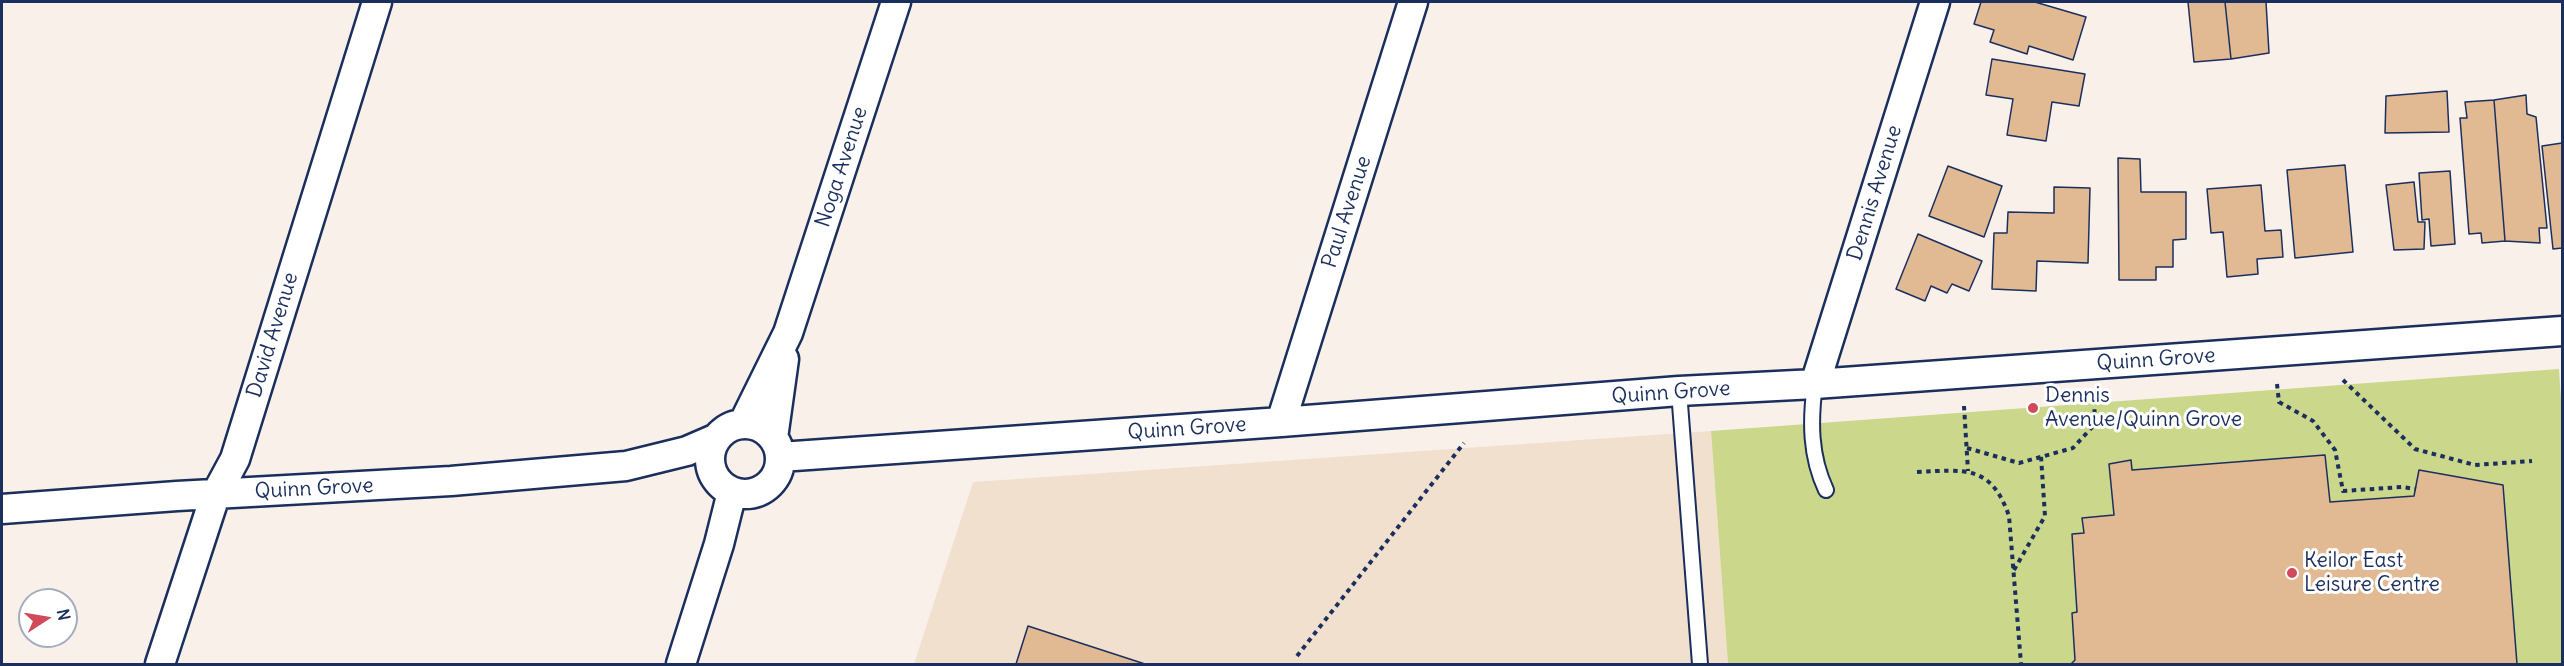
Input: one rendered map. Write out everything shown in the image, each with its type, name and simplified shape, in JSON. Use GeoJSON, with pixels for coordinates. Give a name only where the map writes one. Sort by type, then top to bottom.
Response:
{"type":"FeatureCollection","features":[{"type":"Feature","properties":{"kind":"street","name":"David Avenue"},"geometry":{"type":"LineString","coordinates":[[160,664],[215,496],[235,459],[377,2]]}},
{"type":"Feature","properties":{"kind":"street","name":"Noga Avenue"},"geometry":{"type":"LineString","coordinates":[[743,424],[788,333],[896,2]]}},
{"type":"Feature","properties":{"kind":"street","name":"Paul Avenue"},"geometry":{"type":"LineString","coordinates":[[1281,422],[1413,2]]}},
{"type":"Feature","properties":{"kind":"street","name":"Dennis Avenue"},"geometry":{"type":"LineString","coordinates":[[1815,384],[1935,2]]}},
{"type":"Feature","properties":{"kind":"street","name":"Quinn Grove"},"geometry":{"type":"LineString","coordinates":[[777,447],[1281,422],[1679,391],[1815,384],[2562,331]]}},
{"type":"Feature","properties":{"kind":"street","name":"Noga Avenue"},"geometry":{"type":"LineString","coordinates":[[777,447],[788,333]]}},
{"type":"Feature","properties":{"kind":"street"},"geometry":{"type":"LineString","coordinates":[[681,664],[719,544],[724,486],[710,459],[717,438],[733,426],[743,424],[765,430],[777,447],[779,468],[774,479],[766,488],[743,495],[724,486]]}},
{"type":"Feature","properties":{"kind":"street","name":"Quinn Grove"},"geometry":{"type":"LineString","coordinates":[[626,466],[687,451],[717,438]]}},
{"type":"Feature","properties":{"kind":"street","name":"Quinn Grove"},"geometry":{"type":"LineString","coordinates":[[2,509],[177,496],[215,496],[451,481],[626,466],[684,470],[724,486]]}},
{"type":"Feature","properties":{"kind":"lane"},"geometry":{"type":"LineString","coordinates":[[1815,384],[1811,410],[1812,441],[1820,476],[1826,490]]}},
{"type":"Feature","properties":{"kind":"lane"},"geometry":{"type":"LineString","coordinates":[[1679,391],[1700,664]]}},
{"type":"Feature","properties":{"kind":"path"},"geometry":{"type":"LineString","coordinates":[[2342,379],[2415,449],[2475,465],[2532,461]]}},
{"type":"Feature","properties":{"kind":"path"},"geometry":{"type":"LineString","coordinates":[[2277,384],[2279,402],[2313,422],[2335,450],[2343,491],[2402,487],[2416,489]]}},
{"type":"Feature","properties":{"kind":"path"},"geometry":{"type":"LineString","coordinates":[[1967,448],[2019,463],[2073,448],[2095,424],[2094,397]]}},
{"type":"Feature","properties":{"kind":"path"},"geometry":{"type":"LineString","coordinates":[[1964,406],[1968,471]]}},
{"type":"Feature","properties":{"kind":"path"},"geometry":{"type":"LineString","coordinates":[[1297,656],[1464,443]]}},
{"type":"Feature","properties":{"kind":"path"},"geometry":{"type":"LineString","coordinates":[[2014,570],[2045,516],[2041,456]]}},
{"type":"Feature","properties":{"kind":"path"},"geometry":{"type":"LineString","coordinates":[[1917,472],[1968,471],[1990,482],[2002,497],[2009,516],[2021,664]]}},
{"type":"Feature","properties":{"kind":"shaded area"},"geometry":{"type":"Polygon","coordinates":[[[1711,431],[1728,664],[914,664],[973,482],[1711,431]]]}},
{"type":"Feature","properties":{"kind":"green space"},"geometry":{"type":"Polygon","coordinates":[[[2559,369],[2562,416],[2562,664],[1728,664],[1711,431],[2559,369]]]}},
{"type":"Feature","properties":{"kind":"building"},"geometry":{"type":"Polygon","coordinates":[[[1981,2],[2035,2],[2086,17],[2073,60],[2029,46],[2027,54],[1990,42],[1994,30],[1974,24],[1981,2]]]}},
{"type":"Feature","properties":{"kind":"building"},"geometry":{"type":"Polygon","coordinates":[[[2188,2],[2225,2],[2231,59],[2194,62],[2188,2]]]}},
{"type":"Feature","properties":{"kind":"building"},"geometry":{"type":"Polygon","coordinates":[[[2225,2],[2266,2],[2269,53],[2231,59],[2225,2]]]}},
{"type":"Feature","properties":{"kind":"building"},"geometry":{"type":"Polygon","coordinates":[[[1992,59],[2085,74],[2079,106],[2052,102],[2046,141],[2007,135],[2013,99],[1986,95],[1992,59]]]}},
{"type":"Feature","properties":{"kind":"building"},"geometry":{"type":"Polygon","coordinates":[[[2447,91],[2449,132],[2385,133],[2386,96],[2447,91]]]}},
{"type":"Feature","properties":{"kind":"building"},"geometry":{"type":"Polygon","coordinates":[[[2526,95],[2527,114],[2536,117],[2547,228],[2539,228],[2540,243],[2505,241],[2494,100],[2526,95]]]}},
{"type":"Feature","properties":{"kind":"building"},"geometry":{"type":"Polygon","coordinates":[[[2494,100],[2505,241],[2482,243],[2481,233],[2469,234],[2460,118],[2467,118],[2465,102],[2494,100]]]}},
{"type":"Feature","properties":{"kind":"building"},"geometry":{"type":"Polygon","coordinates":[[[2562,143],[2562,248],[2553,249],[2542,146],[2562,143]]]}},
{"type":"Feature","properties":{"kind":"building"},"geometry":{"type":"Polygon","coordinates":[[[2118,158],[2140,159],[2141,192],[2186,192],[2186,239],[2173,240],[2173,267],[2156,267],[2156,280],[2119,280],[2118,158]]]}},
{"type":"Feature","properties":{"kind":"building"},"geometry":{"type":"Polygon","coordinates":[[[2345,165],[2353,252],[2295,258],[2287,170],[2345,165]]]}},
{"type":"Feature","properties":{"kind":"building"},"geometry":{"type":"Polygon","coordinates":[[[1948,166],[2002,186],[1984,237],[1929,216],[1948,166]]]}},
{"type":"Feature","properties":{"kind":"building"},"geometry":{"type":"Polygon","coordinates":[[[2450,171],[2455,244],[2431,246],[2429,219],[2422,220],[2419,173],[2450,171]]]}},
{"type":"Feature","properties":{"kind":"building"},"geometry":{"type":"Polygon","coordinates":[[[2414,182],[2418,222],[2425,222],[2424,249],[2394,250],[2386,185],[2414,182]]]}},
{"type":"Feature","properties":{"kind":"building"},"geometry":{"type":"Polygon","coordinates":[[[2261,185],[2265,231],[2281,230],[2283,257],[2257,259],[2258,274],[2227,277],[2223,232],[2211,233],[2207,189],[2261,185]]]}},
{"type":"Feature","properties":{"kind":"building"},"geometry":{"type":"Polygon","coordinates":[[[2054,187],[2090,188],[2088,263],[2037,261],[2036,291],[1992,289],[1994,233],[2007,233],[2008,212],[2054,213],[2054,187]]]}},
{"type":"Feature","properties":{"kind":"building"},"geometry":{"type":"Polygon","coordinates":[[[1918,234],[1982,261],[1969,291],[1952,284],[1947,293],[1931,286],[1925,301],[1896,289],[1918,234]]]}},
{"type":"Feature","properties":{"kind":"building","name":"Keilor East Leisure Centre"},"geometry":{"type":"Polygon","coordinates":[[[2325,455],[2330,502],[2414,496],[2419,470],[2503,485],[2517,664],[2071,664],[2075,660],[2072,613],[2077,612],[2072,534],[2084,533],[2082,518],[2114,515],[2109,464],[2131,460],[2132,470],[2325,455]]]}},
{"type":"Feature","properties":{"kind":"building"},"geometry":{"type":"Polygon","coordinates":[[[1028,626],[1145,664],[1016,664],[1028,626]]]}},
{"type":"Feature","properties":{"kind":"place","name":"Dennis Avenue/Quinn Grove"},"geometry":{"type":"Point","coordinates":[2033,408]}},
{"type":"Feature","properties":{"kind":"place","name":"Keilor East Leisure Centre"},"geometry":{"type":"Point","coordinates":[2292,573]}}]}
